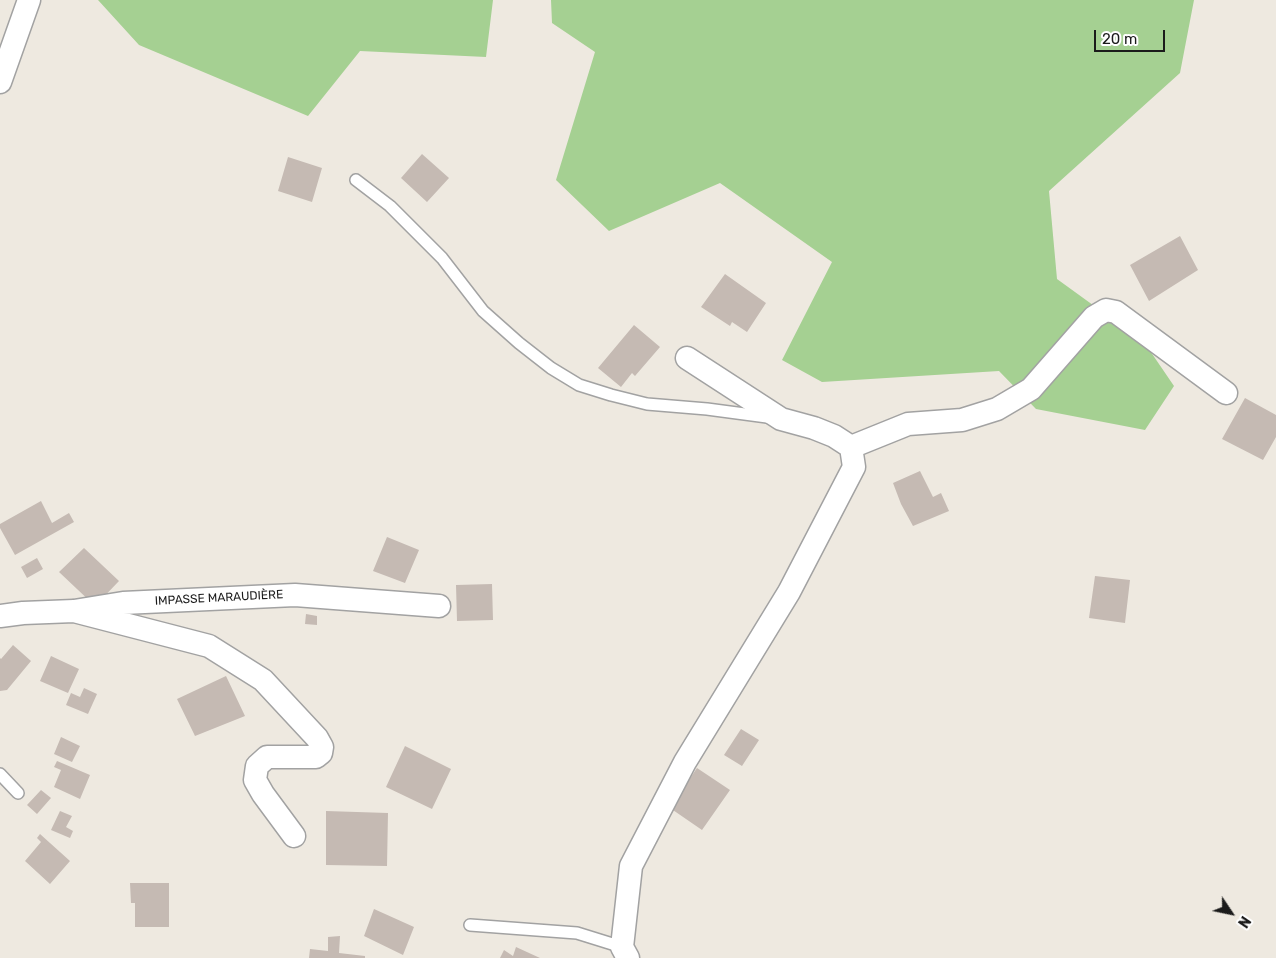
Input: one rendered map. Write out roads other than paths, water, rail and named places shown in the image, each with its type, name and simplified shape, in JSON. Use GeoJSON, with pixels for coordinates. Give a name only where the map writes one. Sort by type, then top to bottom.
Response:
{"type":"FeatureCollection","features":[{"type":"Feature","properties":{"kind":"street"},"geometry":{"type":"LineString","coordinates":[[0,82],[29,0]]}},
{"type":"Feature","properties":{"kind":"street"},"geometry":{"type":"LineString","coordinates":[[850,447],[908,424],[962,420],[997,409],[1031,389],[1094,317],[1106,310],[1116,312],[1226,393]]}},
{"type":"Feature","properties":{"kind":"street"},"geometry":{"type":"LineString","coordinates":[[625,952],[631,866],[685,762],[788,592],[854,467],[850,447],[834,436],[782,419],[687,358]]}},
{"type":"Feature","properties":{"kind":"street","name":"IMPASSE MARAUDIÈRE"},"geometry":{"type":"LineString","coordinates":[[0,616],[23,613],[74,612],[123,602],[295,595],[439,606]]}},
{"type":"Feature","properties":{"kind":"street"},"geometry":{"type":"LineString","coordinates":[[74,612],[209,646],[263,680],[317,738],[322,747],[316,757],[267,756],[257,766],[255,780],[294,836]]}},
{"type":"Feature","properties":{"kind":"lane"},"geometry":{"type":"LineString","coordinates":[[356,180],[390,206],[442,258],[483,311],[551,368],[580,385],[647,404],[707,409],[782,419]]}},
{"type":"Feature","properties":{"kind":"lane"},"geometry":{"type":"LineString","coordinates":[[0,774],[18,793]]}},
{"type":"Feature","properties":{"kind":"lane"},"geometry":{"type":"LineString","coordinates":[[470,925],[577,933],[625,952]]}}]}
